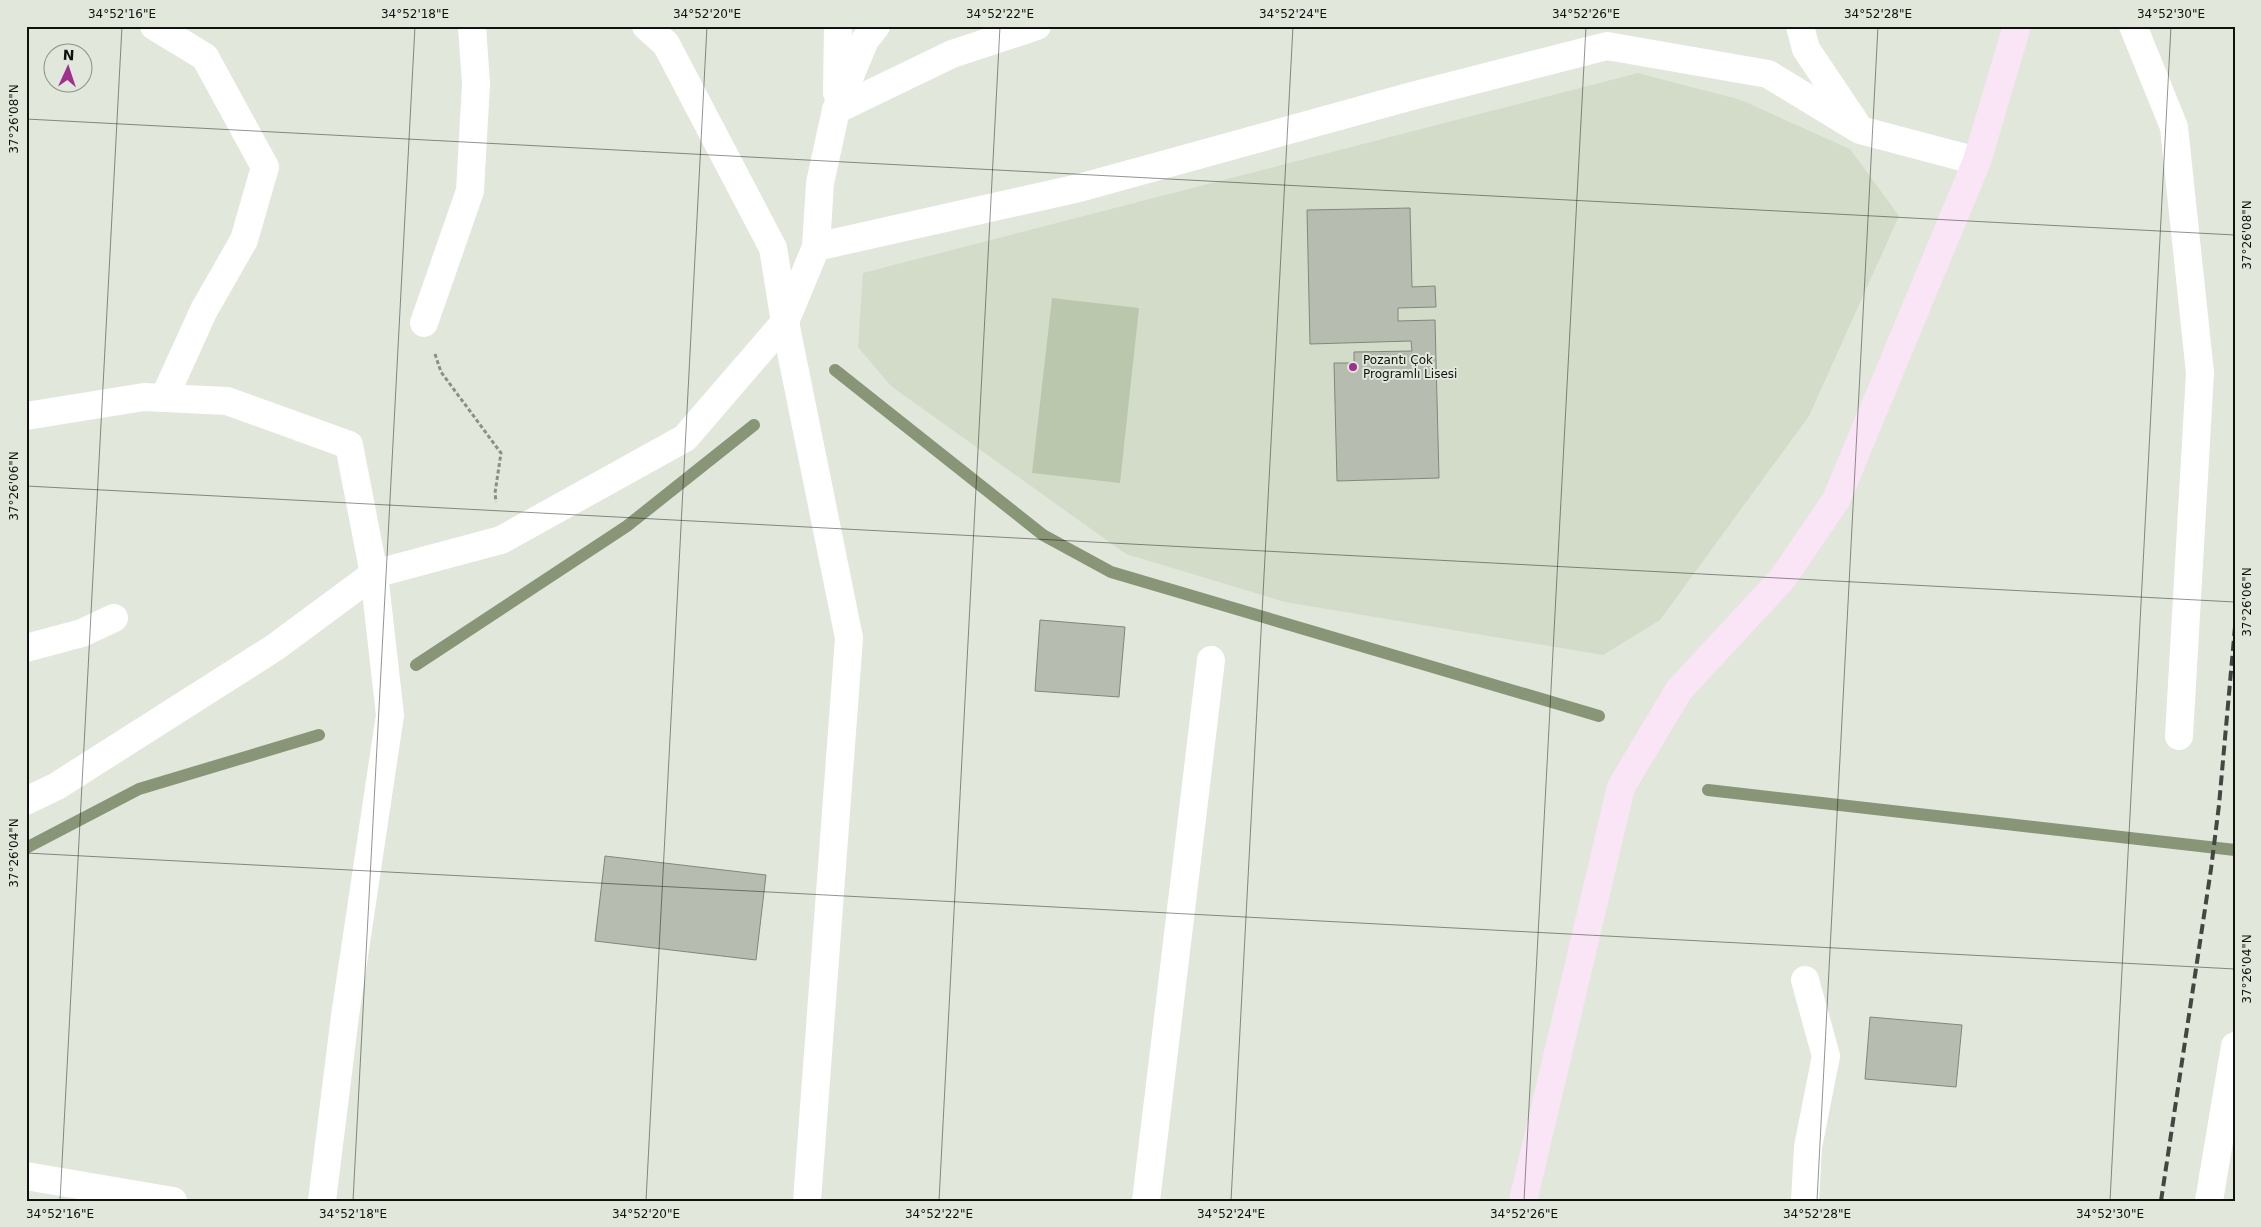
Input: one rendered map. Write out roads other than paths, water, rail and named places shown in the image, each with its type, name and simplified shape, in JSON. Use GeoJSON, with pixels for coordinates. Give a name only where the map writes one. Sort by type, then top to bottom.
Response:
{"type":"FeatureCollection","features":[{"type":"Feature","properties":{"kind":"main road"},"geometry":{"type":"LineString","coordinates":[[1528,1200],[1621,787],[1680,690],[1782,579],[1836,500],[1978,161],[2017,26]]}},
{"type":"Feature","properties":{"kind":"street"},"geometry":{"type":"LineString","coordinates":[[154,26],[205,57],[265,167],[244,240],[204,310],[164,398]]}},
{"type":"Feature","properties":{"kind":"street"},"geometry":{"type":"LineString","coordinates":[[424,323],[470,191],[476,84],[472,26]]}},
{"type":"Feature","properties":{"kind":"street"},"geometry":{"type":"LineString","coordinates":[[646,26],[666,44],[773,248],[785,322],[849,638],[807,1201]]}},
{"type":"Feature","properties":{"kind":"street"},"geometry":{"type":"LineString","coordinates":[[836,110],[838,26]]}},
{"type":"Feature","properties":{"kind":"street"},"geometry":{"type":"LineString","coordinates":[[26,801],[57,786],[274,648],[374,574],[501,540],[685,438],[785,322],[816,247],[820,183],[836,110],[865,40],[876,26]]}},
{"type":"Feature","properties":{"kind":"street"},"geometry":{"type":"LineString","coordinates":[[836,110],[952,54],[1037,26]]}},
{"type":"Feature","properties":{"kind":"street"},"geometry":{"type":"LineString","coordinates":[[1800,26],[1806,49],[1860,130]]}},
{"type":"Feature","properties":{"kind":"street"},"geometry":{"type":"LineString","coordinates":[[2133,26],[2174,127],[2200,373],[2179,736]]}},
{"type":"Feature","properties":{"kind":"street"},"geometry":{"type":"LineString","coordinates":[[816,247],[1079,188],[1412,96],[1607,46],[1768,74],[1860,130],[1978,161]]}},
{"type":"Feature","properties":{"kind":"street"},"geometry":{"type":"LineString","coordinates":[[26,416],[144,397],[227,401],[349,445],[374,574],[390,715],[345,1016],[322,1201]]}},
{"type":"Feature","properties":{"kind":"street"},"geometry":{"type":"LineString","coordinates":[[26,648],[82,633],[114,618]]}},
{"type":"Feature","properties":{"kind":"street"},"geometry":{"type":"LineString","coordinates":[[1146,1201],[1210,660]]}},
{"type":"Feature","properties":{"kind":"street"},"geometry":{"type":"LineString","coordinates":[[1805,980],[1826,1056],[1808,1147],[1805,1201]]}},
{"type":"Feature","properties":{"kind":"street"},"geometry":{"type":"LineString","coordinates":[[2210,1201],[2235,1046]]}},
{"type":"Feature","properties":{"kind":"street"},"geometry":{"type":"LineString","coordinates":[[26,1176],[91,1194],[173,1201]]}},
{"type":"Feature","properties":{"kind":"waterway"},"geometry":{"type":"LineString","coordinates":[[835,370],[1043,535],[1111,572],[1599,716]]}},
{"type":"Feature","properties":{"kind":"waterway"},"geometry":{"type":"LineString","coordinates":[[416,665],[627,526],[754,425]]}},
{"type":"Feature","properties":{"kind":"waterway"},"geometry":{"type":"LineString","coordinates":[[26,848],[139,789],[319,735]]}},
{"type":"Feature","properties":{"kind":"waterway"},"geometry":{"type":"LineString","coordinates":[[1708,790],[2235,850]]}},
{"type":"Feature","properties":{"kind":"railway"},"geometry":{"type":"LineString","coordinates":[[2161,1201],[2211,869],[2219,805],[2235,627]]}},
{"type":"Feature","properties":{"kind":"place","name":"Pozantı Çok Programlı Lisesi"},"geometry":{"type":"Point","coordinates":[1353,367]}}]}
